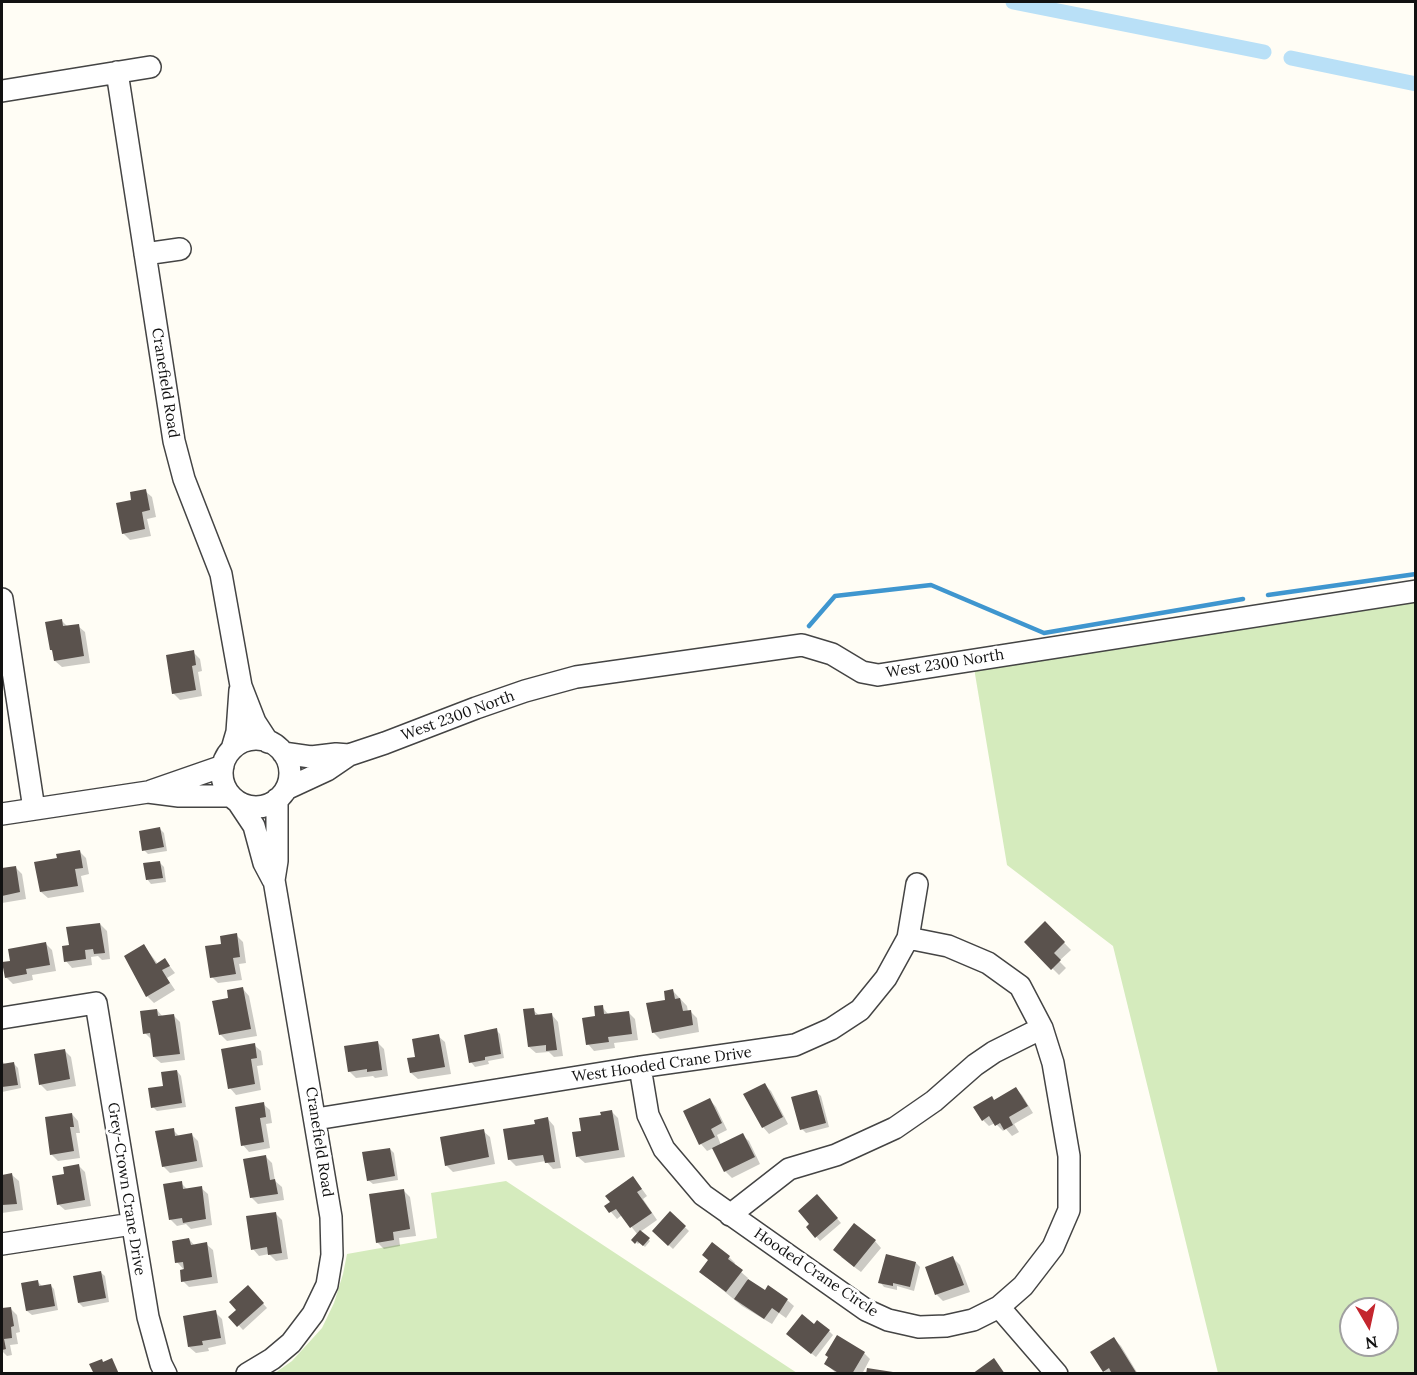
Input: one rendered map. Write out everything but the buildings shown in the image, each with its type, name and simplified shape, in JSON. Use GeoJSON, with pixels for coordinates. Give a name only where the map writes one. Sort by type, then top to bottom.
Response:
{"type":"FeatureCollection","features":[{"type":"Feature","properties":{"kind":"street"},"geometry":{"type":"LineString","coordinates":[[2,91],[150,67]]}},
{"type":"Feature","properties":{"kind":"street","name":"Cranefield Road"},"geometry":{"type":"LineString","coordinates":[[117,72],[174,441],[184,479],[221,574],[241,687],[255,722],[276,748]]}},
{"type":"Feature","properties":{"kind":"street"},"geometry":{"type":"LineString","coordinates":[[145,254],[180,249]]}},
{"type":"Feature","properties":{"kind":"street","name":"West 2300 North"},"geometry":{"type":"LineString","coordinates":[[349,755],[525,691],[588,675],[802,645],[832,654],[862,672],[878,675],[1416,591]]}},
{"type":"Feature","properties":{"kind":"street"},"geometry":{"type":"LineString","coordinates":[[2,599],[34,809]]}},
{"type":"Feature","properties":{"kind":"street","name":"Cranefield Road"},"geometry":{"type":"LineString","coordinates":[[227,757],[237,732],[241,687]]}},
{"type":"Feature","properties":{"kind":"street"},"geometry":{"type":"LineString","coordinates":[[2,814],[148,792],[227,757],[249,740],[311,757],[349,755]]}},
{"type":"Feature","properties":{"kind":"street"},"geometry":{"type":"LineString","coordinates":[[276,748],[290,771],[281,794]]}},
{"type":"Feature","properties":{"kind":"street"},"geometry":{"type":"LineString","coordinates":[[227,757],[222,777],[225,787],[235,799],[248,806],[258,807],[268,805],[281,794],[327,770],[349,755]]}},
{"type":"Feature","properties":{"kind":"street"},"geometry":{"type":"LineString","coordinates":[[148,792],[235,799]]}},
{"type":"Feature","properties":{"kind":"street","name":"Cranefield Road"},"geometry":{"type":"LineString","coordinates":[[247,1374],[272,1359],[291,1343],[313,1314],[327,1285],[332,1255],[331,1217],[316,1119],[274,880],[281,794]]}},
{"type":"Feature","properties":{"kind":"street","name":"Cranefield Road"},"geometry":{"type":"LineString","coordinates":[[235,799],[254,826],[264,863],[274,880]]}},
{"type":"Feature","properties":{"kind":"street","name":"West Hooded Crane Drive"},"geometry":{"type":"LineString","coordinates":[[316,1119],[640,1067],[795,1045],[831,1029],[860,1010],[886,978],[908,938],[917,884]]}},
{"type":"Feature","properties":{"kind":"street","name":"Hooded Crane Circle"},"geometry":{"type":"LineString","coordinates":[[640,1067],[648,1115],[664,1149],[703,1195],[866,1310],[888,1320],[919,1327],[946,1326],[973,1320],[999,1307],[1023,1286],[1053,1247],[1069,1210],[1069,1156],[1053,1063],[1042,1028],[1020,986],[988,963],[948,946],[908,938]]}},
{"type":"Feature","properties":{"kind":"street","name":"Grey-Crown Crane Drive"},"geometry":{"type":"LineString","coordinates":[[2,1018],[96,1003],[148,1317],[166,1374]]}},
{"type":"Feature","properties":{"kind":"street"},"geometry":{"type":"LineString","coordinates":[[730,1215],[789,1170],[836,1155],[895,1128],[934,1101],[975,1065],[994,1052],[1042,1028]]}},
{"type":"Feature","properties":{"kind":"street"},"geometry":{"type":"LineString","coordinates":[[2,1244],[132,1224]]}},
{"type":"Feature","properties":{"kind":"street"},"geometry":{"type":"LineString","coordinates":[[999,1307],[1057,1374]]}},
{"type":"Feature","properties":{"kind":"green space"},"geometry":{"type":"Polygon","coordinates":[[[1412,580],[1415,580],[1415,599],[1412,580]]]}},
{"type":"Feature","properties":{"kind":"green space"},"geometry":{"type":"Polygon","coordinates":[[[1415,599],[1415,1373],[1218,1373],[1113,946],[1007,865],[974,668],[1415,599]]]}},
{"type":"Feature","properties":{"kind":"green space"},"geometry":{"type":"Polygon","coordinates":[[[506,1181],[797,1373],[275,1373],[292,1361],[322,1328],[334,1303],[347,1254],[437,1238],[431,1193],[506,1181]]]}},
{"type":"Feature","properties":{"kind":"waterway"},"geometry":{"type":"LineString","coordinates":[[1013,2],[1264,52]]}},
{"type":"Feature","properties":{"kind":"waterway"},"geometry":{"type":"LineString","coordinates":[[1291,58],[1416,84]]}},
{"type":"Feature","properties":{"kind":"waterway"},"geometry":{"type":"LineString","coordinates":[[1268,595],[1416,574]]}},
{"type":"Feature","properties":{"kind":"waterway"},"geometry":{"type":"LineString","coordinates":[[809,626],[835,596],[931,585],[1044,633],[1243,599]]}}]}
